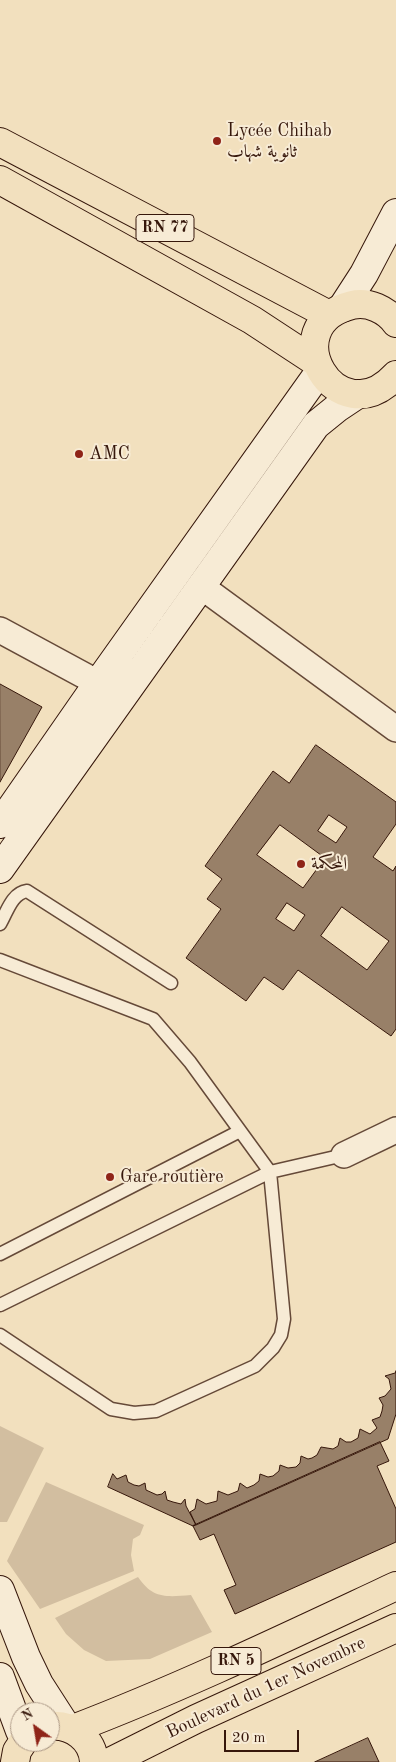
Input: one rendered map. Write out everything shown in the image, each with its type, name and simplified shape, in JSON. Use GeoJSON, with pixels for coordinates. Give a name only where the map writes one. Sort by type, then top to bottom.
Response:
{"type":"FeatureCollection","features":[{"type":"Feature","properties":{"kind":"main road","name":"RN 77"},"geometry":{"type":"LineString","coordinates":[[0,142],[335,311]]}},
{"type":"Feature","properties":{"kind":"main road"},"geometry":{"type":"LineString","coordinates":[[0,180],[252,320],[318,367]]}},
{"type":"Feature","properties":{"kind":"main road"},"geometry":{"type":"LineString","coordinates":[[393,383],[372,392],[358,394],[343,391],[330,383],[318,367],[314,357],[314,342],[320,327],[364,274],[396,213]]}},
{"type":"Feature","properties":{"kind":"main road"},"geometry":{"type":"LineString","coordinates":[[335,311],[356,304],[370,305],[384,311],[396,320]]}},
{"type":"Feature","properties":{"kind":"main road"},"geometry":{"type":"LineString","coordinates":[[0,824],[318,367]]}},
{"type":"Feature","properties":{"kind":"main road"},"geometry":{"type":"LineString","coordinates":[[0,869],[316,426],[337,408],[358,394]]}},
{"type":"Feature","properties":{"kind":"main road","name":"Boulevard du 1er Novembre"},"geometry":{"type":"LineString","coordinates":[[63,1727],[147,1700],[250,1655],[396,1586]]}},
{"type":"Feature","properties":{"kind":"main road"},"geometry":{"type":"LineString","coordinates":[[0,1590],[26,1657],[63,1727],[83,1736],[90,1747],[94,1762]]}},
{"type":"Feature","properties":{"kind":"main road","name":"Boulevard du 1er Novembre"},"geometry":{"type":"LineString","coordinates":[[110,1762],[196,1719],[396,1628]]}},
{"type":"Feature","properties":{"kind":"main road"},"geometry":{"type":"LineString","coordinates":[[0,1676],[10,1704]]}},
{"type":"Feature","properties":{"kind":"street"},"geometry":{"type":"LineString","coordinates":[[202,587],[396,729]]}},
{"type":"Feature","properties":{"kind":"street"},"geometry":{"type":"LineString","coordinates":[[0,630],[98,683],[119,702]]}},
{"type":"Feature","properties":{"kind":"street"},"geometry":{"type":"LineString","coordinates":[[344,1156],[396,1130]]}},
{"type":"Feature","properties":{"kind":"lane"},"geometry":{"type":"LineString","coordinates":[[0,924],[14,898],[20,892],[27,891],[171,983]]}},
{"type":"Feature","properties":{"kind":"lane"},"geometry":{"type":"LineString","coordinates":[[0,960],[153,1019],[190,1062],[270,1172],[284,1319],[282,1335],[273,1348],[255,1366],[156,1410],[134,1414],[111,1408],[0,1335]]}},
{"type":"Feature","properties":{"kind":"lane"},"geometry":{"type":"LineString","coordinates":[[0,1254],[240,1131]]}},
{"type":"Feature","properties":{"kind":"lane"},"geometry":{"type":"LineString","coordinates":[[0,1305],[270,1172],[344,1156]]}},
{"type":"Feature","properties":{"kind":"shaded area"},"geometry":{"type":"Polygon","coordinates":[[[0,1426],[44,1448],[7,1522],[0,1522],[0,1426]]]}},
{"type":"Feature","properties":{"kind":"shaded area"},"geometry":{"type":"Polygon","coordinates":[[[46,1482],[144,1525],[140,1535],[133,1539],[131,1555],[134,1571],[40,1609],[7,1561],[46,1482]]]}},
{"type":"Feature","properties":{"kind":"shaded area"},"geometry":{"type":"Polygon","coordinates":[[[138,1577],[155,1593],[167,1596],[191,1595],[212,1632],[150,1659],[106,1661],[84,1650],[66,1634],[55,1618],[138,1577]]]}},
{"type":"Feature","properties":{"kind":"building"},"geometry":{"type":"Polygon","coordinates":[[[0,684],[42,707],[0,782],[0,684]]]}},
{"type":"Feature","properties":{"kind":"building"},"geometry":{"type":"Polygon","coordinates":[[[316,745],[396,802],[396,824],[373,857],[393,871],[396,866],[396,1029],[391,1036],[298,970],[283,990],[264,977],[246,1001],[186,958],[221,909],[207,899],[222,879],[205,866],[273,771],[289,783],[316,745]],[[280,825],[257,855],[303,888],[325,858],[280,825]],[[342,907],[321,936],[367,970],[389,941],[342,907]]]}},
{"type":"Feature","properties":{"kind":"building"},"geometry":{"type":"Polygon","coordinates":[[[329,815],[347,827],[336,843],[318,831],[329,815]]]}},
{"type":"Feature","properties":{"kind":"building"},"geometry":{"type":"Polygon","coordinates":[[[287,903],[305,915],[294,931],[276,919],[287,903]]]}},
{"type":"Feature","properties":{"kind":"building"},"geometry":{"type":"Polygon","coordinates":[[[396,1371],[396,1414],[388,1439],[196,1525],[190,1512],[195,1509],[197,1499],[206,1504],[217,1501],[218,1491],[228,1495],[238,1491],[240,1483],[247,1488],[254,1485],[259,1481],[260,1474],[268,1477],[273,1476],[279,1471],[280,1465],[288,1468],[296,1467],[300,1463],[301,1456],[308,1459],[312,1458],[317,1455],[321,1447],[333,1449],[338,1446],[340,1438],[346,1442],[351,1442],[358,1438],[360,1429],[370,1434],[377,1428],[372,1420],[380,1417],[382,1411],[383,1405],[379,1398],[385,1396],[391,1389],[389,1379],[385,1376],[396,1371]]]}},
{"type":"Feature","properties":{"kind":"building"},"geometry":{"type":"Polygon","coordinates":[[[380,1442],[389,1461],[377,1466],[396,1509],[396,1542],[235,1614],[224,1590],[236,1585],[214,1534],[200,1540],[193,1526],[380,1442]]]}},
{"type":"Feature","properties":{"kind":"building"},"geometry":{"type":"Polygon","coordinates":[[[113,1474],[117,1479],[126,1475],[128,1482],[134,1485],[139,1486],[145,1483],[146,1490],[157,1495],[165,1491],[167,1500],[181,1504],[185,1499],[186,1506],[196,1525],[193,1526],[108,1487],[113,1474]]]}},
{"type":"Feature","properties":{"kind":"building"},"geometry":{"type":"Polygon","coordinates":[[[368,1738],[379,1762],[315,1762],[368,1738]]]}},
{"type":"Feature","properties":{"kind":"place","name":"Lycée Chihab ثانوية شهاب"},"geometry":{"type":"Point","coordinates":[217,141]}},
{"type":"Feature","properties":{"kind":"place","name":"AMC"},"geometry":{"type":"Point","coordinates":[79,454]}},
{"type":"Feature","properties":{"kind":"place","name":"المحكمة"},"geometry":{"type":"Point","coordinates":[301,864]}},
{"type":"Feature","properties":{"kind":"place","name":"Gare routière"},"geometry":{"type":"Point","coordinates":[110,1177]}}]}
